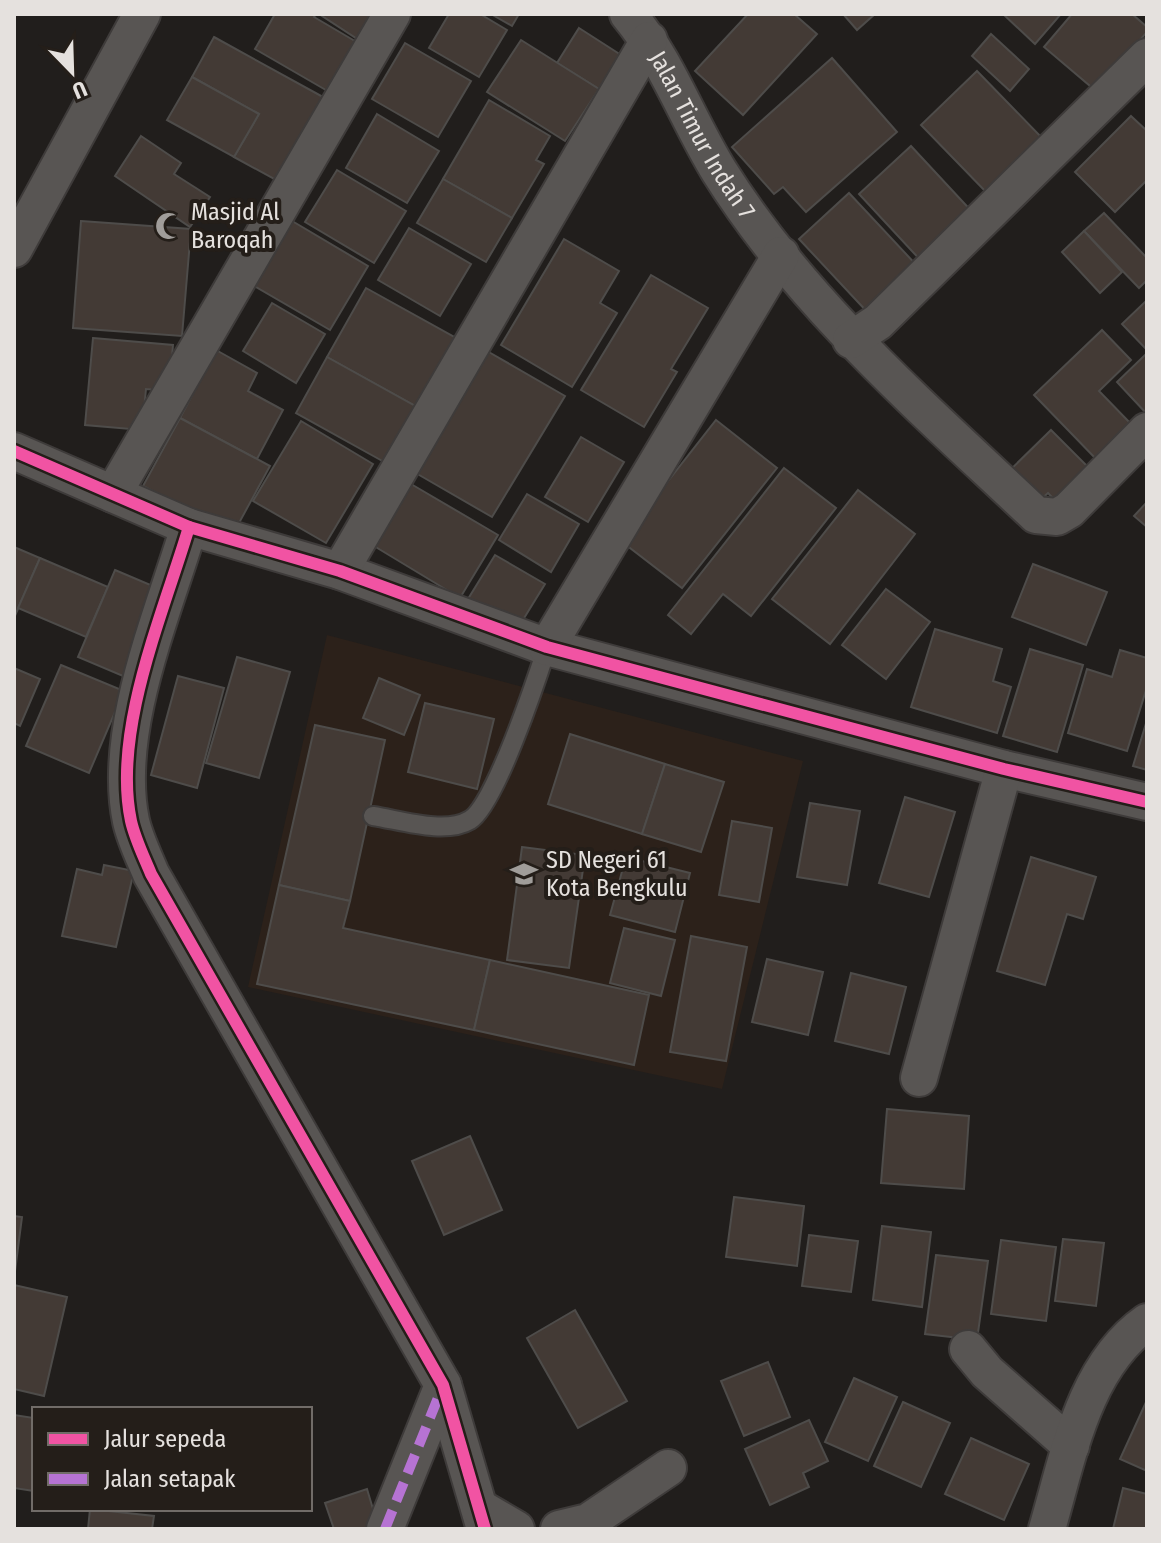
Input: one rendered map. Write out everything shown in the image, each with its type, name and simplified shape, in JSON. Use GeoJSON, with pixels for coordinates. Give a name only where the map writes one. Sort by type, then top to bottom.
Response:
{"type":"FeatureCollection","features":[{"type":"Feature","properties":{"kind":"street"},"geometry":{"type":"LineString","coordinates":[[14,249],[123,43],[142,14]]}},
{"type":"Feature","properties":{"kind":"street"},"geometry":{"type":"LineString","coordinates":[[113,494],[392,14]]}},
{"type":"Feature","properties":{"kind":"street"},"geometry":{"type":"LineString","coordinates":[[340,571],[638,27]]}},
{"type":"Feature","properties":{"kind":"street","name":"Jalan Timur Indah 7"},"geometry":{"type":"LineString","coordinates":[[638,27],[719,171],[781,255],[851,340],[1036,515],[1045,519],[1069,510],[1147,431]]}},
{"type":"Feature","properties":{"kind":"street"},"geometry":{"type":"LineString","coordinates":[[851,340],[878,322],[1147,57]]}},
{"type":"Feature","properties":{"kind":"street"},"geometry":{"type":"LineString","coordinates":[[547,647],[781,255]]}},
{"type":"Feature","properties":{"kind":"street"},"geometry":{"type":"LineString","coordinates":[[14,451],[189,527],[340,571],[547,647],[1004,769],[1147,802]]}},
{"type":"Feature","properties":{"kind":"street"},"geometry":{"type":"LineString","coordinates":[[189,527],[130,723],[131,822],[151,874],[443,1385],[482,1518],[516,1529]]}},
{"type":"Feature","properties":{"kind":"street"},"geometry":{"type":"LineString","coordinates":[[919,1078],[1004,769]]}},
{"type":"Feature","properties":{"kind":"street"},"geometry":{"type":"LineString","coordinates":[[1047,1529],[1071,1446],[1095,1384],[1124,1338],[1147,1322]]}},
{"type":"Feature","properties":{"kind":"street"},"geometry":{"type":"LineString","coordinates":[[968,1349],[987,1372],[1071,1446]]}},
{"type":"Feature","properties":{"kind":"street"},"geometry":{"type":"LineString","coordinates":[[385,1529],[443,1385]]}},
{"type":"Feature","properties":{"kind":"street"},"geometry":{"type":"LineString","coordinates":[[559,1529],[588,1522],[668,1468]]}},
{"type":"Feature","properties":{"kind":"lane"},"geometry":{"type":"LineString","coordinates":[[373,816],[442,826],[470,820],[486,802],[534,689],[547,647]]}},
{"type":"Feature","properties":{"kind":"shaded area","name":"SD Negeri 61 Kota Bengkulu"},"geometry":{"type":"Polygon","coordinates":[[[327,635],[803,761],[722,1089],[248,987],[327,635]]]}},
{"type":"Feature","properties":{"kind":"building"},"geometry":{"type":"Polygon","coordinates":[[[275,14],[316,14],[314,17],[360,44],[331,93],[255,49],[275,14]]]}},
{"type":"Feature","properties":{"kind":"building"},"geometry":{"type":"Polygon","coordinates":[[[319,14],[379,14],[362,42],[319,14]]]}},
{"type":"Feature","properties":{"kind":"building"},"geometry":{"type":"Polygon","coordinates":[[[449,14],[480,14],[507,30],[479,77],[429,48],[449,14]]]}},
{"type":"Feature","properties":{"kind":"building"},"geometry":{"type":"Polygon","coordinates":[[[491,14],[519,14],[512,26],[491,14]]]}},
{"type":"Feature","properties":{"kind":"building"},"geometry":{"type":"Polygon","coordinates":[[[748,14],[794,14],[817,34],[743,115],[695,71],[748,14]]]}},
{"type":"Feature","properties":{"kind":"building"},"geometry":{"type":"Polygon","coordinates":[[[843,14],[875,14],[857,30],[843,14]]]}},
{"type":"Feature","properties":{"kind":"building"},"geometry":{"type":"Polygon","coordinates":[[[1003,14],[1061,14],[1035,44],[1003,14]]]}},
{"type":"Feature","properties":{"kind":"building"},"geometry":{"type":"Polygon","coordinates":[[[1072,14],[1132,14],[1147,27],[1147,32],[1096,91],[1044,47],[1072,14]]]}},
{"type":"Feature","properties":{"kind":"building"},"geometry":{"type":"Polygon","coordinates":[[[579,28],[621,55],[599,89],[557,63],[579,28]]]}},
{"type":"Feature","properties":{"kind":"building"},"geometry":{"type":"Polygon","coordinates":[[[991,34],[1029,69],[1010,91],[972,56],[991,34]]]}},
{"type":"Feature","properties":{"kind":"building"},"geometry":{"type":"Polygon","coordinates":[[[214,37],[323,97],[276,180],[234,157],[259,114],[192,77],[214,37]]]}},
{"type":"Feature","properties":{"kind":"building"},"geometry":{"type":"Polygon","coordinates":[[[521,40],[599,89],[565,141],[487,92],[521,40]]]}},
{"type":"Feature","properties":{"kind":"building"},"geometry":{"type":"Polygon","coordinates":[[[405,43],[471,81],[438,137],[372,99],[405,43]]]}},
{"type":"Feature","properties":{"kind":"building"},"geometry":{"type":"Polygon","coordinates":[[[832,58],[897,132],[806,212],[783,187],[774,194],[732,147],[832,58]]]}},
{"type":"Feature","properties":{"kind":"building"},"geometry":{"type":"Polygon","coordinates":[[[977,71],[1045,141],[989,195],[921,125],[977,71]]]}},
{"type":"Feature","properties":{"kind":"building"},"geometry":{"type":"Polygon","coordinates":[[[192,77],[259,114],[234,157],[167,120],[192,77]]]}},
{"type":"Feature","properties":{"kind":"building"},"geometry":{"type":"Polygon","coordinates":[[[489,100],[550,136],[536,160],[544,164],[512,218],[443,179],[489,100]]]}},
{"type":"Feature","properties":{"kind":"building"},"geometry":{"type":"Polygon","coordinates":[[[377,114],[439,151],[407,203],[346,168],[377,114]]]}},
{"type":"Feature","properties":{"kind":"building"},"geometry":{"type":"Polygon","coordinates":[[[1131,116],[1147,131],[1147,180],[1115,212],[1075,172],[1131,116]]]}},
{"type":"Feature","properties":{"kind":"building"},"geometry":{"type":"Polygon","coordinates":[[[141,136],[181,163],[174,174],[210,197],[190,227],[115,176],[141,136]]]}},
{"type":"Feature","properties":{"kind":"building"},"geometry":{"type":"Polygon","coordinates":[[[911,146],[976,216],[924,264],[859,194],[911,146]]]}},
{"type":"Feature","properties":{"kind":"building"},"geometry":{"type":"Polygon","coordinates":[[[337,170],[406,211],[374,263],[305,222],[337,170]]]}},
{"type":"Feature","properties":{"kind":"building"},"geometry":{"type":"Polygon","coordinates":[[[443,179],[512,218],[486,262],[417,223],[443,179]]]}},
{"type":"Feature","properties":{"kind":"building"},"geometry":{"type":"Polygon","coordinates":[[[849,193],[921,270],[871,316],[799,239],[849,193]]]}},
{"type":"Feature","properties":{"kind":"building"},"geometry":{"type":"Polygon","coordinates":[[[1104,213],[1147,258],[1147,280],[1139,288],[1084,231],[1104,213]]]}},
{"type":"Feature","properties":{"kind":"building"},"geometry":{"type":"Polygon","coordinates":[[[282,215],[368,266],[330,330],[244,280],[282,215]]]}},
{"type":"Feature","properties":{"kind":"building"},"geometry":{"type":"Polygon","coordinates":[[[81,221],[191,229],[182,336],[73,328],[81,221]]]}},
{"type":"Feature","properties":{"kind":"building"},"geometry":{"type":"Polygon","coordinates":[[[409,228],[471,264],[440,316],[378,280],[409,228]]]}},
{"type":"Feature","properties":{"kind":"building"},"geometry":{"type":"Polygon","coordinates":[[[1084,231],[1122,272],[1100,293],[1062,252],[1084,231]]]}},
{"type":"Feature","properties":{"kind":"building"},"geometry":{"type":"Polygon","coordinates":[[[564,239],[619,271],[600,303],[617,313],[572,387],[501,345],[564,239]]]}},
{"type":"Feature","properties":{"kind":"building"},"geometry":{"type":"Polygon","coordinates":[[[651,275],[708,308],[671,369],[677,372],[644,427],[581,390],[651,275]]]}},
{"type":"Feature","properties":{"kind":"building"},"geometry":{"type":"Polygon","coordinates":[[[366,288],[456,338],[417,407],[327,357],[366,288]]]}},
{"type":"Feature","properties":{"kind":"building"},"geometry":{"type":"Polygon","coordinates":[[[1147,300],[1147,350],[1122,324],[1147,300]]]}},
{"type":"Feature","properties":{"kind":"building"},"geometry":{"type":"Polygon","coordinates":[[[272,303],[325,334],[296,383],[243,351],[272,303]]]}},
{"type":"Feature","properties":{"kind":"building"},"geometry":{"type":"Polygon","coordinates":[[[1102,330],[1131,360],[1099,391],[1135,428],[1099,462],[1034,395],[1102,330]]]}},
{"type":"Feature","properties":{"kind":"building"},"geometry":{"type":"Polygon","coordinates":[[[93,338],[173,345],[169,391],[146,389],[142,430],[85,425],[93,338]]]}},
{"type":"Feature","properties":{"kind":"building"},"geometry":{"type":"Polygon","coordinates":[[[216,350],[257,373],[248,391],[283,410],[257,459],[180,418],[216,350]]]}},
{"type":"Feature","properties":{"kind":"building"},"geometry":{"type":"Polygon","coordinates":[[[487,351],[565,396],[492,517],[414,472],[487,351]]]}},
{"type":"Feature","properties":{"kind":"building"},"geometry":{"type":"Polygon","coordinates":[[[1147,353],[1147,412],[1146,413],[1117,382],[1147,353]]]}},
{"type":"Feature","properties":{"kind":"building"},"geometry":{"type":"Polygon","coordinates":[[[327,357],[417,407],[386,463],[296,413],[327,357]]]}},
{"type":"Feature","properties":{"kind":"building"},"geometry":{"type":"Polygon","coordinates":[[[180,418],[270,466],[233,534],[143,486],[180,418]]]}},
{"type":"Feature","properties":{"kind":"building"},"geometry":{"type":"Polygon","coordinates":[[[716,420],[777,468],[682,588],[621,541],[716,420]]]}},
{"type":"Feature","properties":{"kind":"building"},"geometry":{"type":"Polygon","coordinates":[[[301,421],[373,464],[326,543],[253,501],[301,421]]]}},
{"type":"Feature","properties":{"kind":"building"},"geometry":{"type":"Polygon","coordinates":[[[1051,430],[1096,475],[1062,508],[1048,493],[1034,506],[1005,475],[1051,430]]]}},
{"type":"Feature","properties":{"kind":"building"},"geometry":{"type":"Polygon","coordinates":[[[581,437],[624,462],[588,522],[545,497],[581,437]]]}},
{"type":"Feature","properties":{"kind":"building"},"geometry":{"type":"Polygon","coordinates":[[[784,468],[836,508],[751,616],[723,594],[691,634],[668,615],[784,468]]]}},
{"type":"Feature","properties":{"kind":"building"},"geometry":{"type":"Polygon","coordinates":[[[411,484],[498,535],[460,598],[374,546],[411,484]]]}},
{"type":"Feature","properties":{"kind":"building"},"geometry":{"type":"Polygon","coordinates":[[[858,490],[915,534],[830,644],[772,599],[858,490]]]}},
{"type":"Feature","properties":{"kind":"building"},"geometry":{"type":"Polygon","coordinates":[[[527,494],[579,524],[551,572],[499,540],[527,494]]]}},
{"type":"Feature","properties":{"kind":"building"},"geometry":{"type":"Polygon","coordinates":[[[1147,502],[1147,527],[1134,516],[1147,502]]]}},
{"type":"Feature","properties":{"kind":"building"},"geometry":{"type":"Polygon","coordinates":[[[14,547],[40,558],[14,618],[14,547]]]}},
{"type":"Feature","properties":{"kind":"building"},"geometry":{"type":"Polygon","coordinates":[[[495,555],[545,584],[518,628],[468,599],[495,555]]]}},
{"type":"Feature","properties":{"kind":"building"},"geometry":{"type":"Polygon","coordinates":[[[40,558],[108,587],[86,637],[18,608],[40,558]]]}},
{"type":"Feature","properties":{"kind":"building"},"geometry":{"type":"Polygon","coordinates":[[[1033,564],[1107,592],[1086,645],[1012,617],[1033,564]]]}},
{"type":"Feature","properties":{"kind":"building"},"geometry":{"type":"Polygon","coordinates":[[[115,570],[167,592],[130,679],[78,657],[115,570]]]}},
{"type":"Feature","properties":{"kind":"building"},"geometry":{"type":"Polygon","coordinates":[[[886,589],[930,622],[886,679],[842,645],[886,589]]]}},
{"type":"Feature","properties":{"kind":"building"},"geometry":{"type":"Polygon","coordinates":[[[935,629],[1002,649],[993,681],[1011,687],[997,733],[911,707],[935,629]]]}},
{"type":"Feature","properties":{"kind":"building"},"geometry":{"type":"Polygon","coordinates":[[[1030,649],[1083,665],[1057,752],[1003,736],[1030,649]]]}},
{"type":"Feature","properties":{"kind":"building"},"geometry":{"type":"Polygon","coordinates":[[[1120,650],[1147,658],[1147,687],[1127,751],[1068,733],[1087,669],[1112,677],[1120,650]]]}},
{"type":"Feature","properties":{"kind":"building"},"geometry":{"type":"Polygon","coordinates":[[[237,657],[290,672],[259,778],[206,763],[237,657]]]}},
{"type":"Feature","properties":{"kind":"building"},"geometry":{"type":"Polygon","coordinates":[[[61,665],[124,691],[89,773],[26,746],[61,665]]]}},
{"type":"Feature","properties":{"kind":"building"},"geometry":{"type":"Polygon","coordinates":[[[14,668],[40,679],[20,726],[14,723],[14,668]]]}},
{"type":"Feature","properties":{"kind":"building"},"geometry":{"type":"Polygon","coordinates":[[[178,676],[224,688],[197,788],[151,775],[178,676]]]}},
{"type":"Feature","properties":{"kind":"building"},"geometry":{"type":"Polygon","coordinates":[[[379,678],[420,695],[404,735],[363,718],[379,678]]]}},
{"type":"Feature","properties":{"kind":"building"},"geometry":{"type":"Polygon","coordinates":[[[425,703],[494,719],[477,789],[408,772],[425,703]]]}},
{"type":"Feature","properties":{"kind":"building"},"geometry":{"type":"Polygon","coordinates":[[[1147,720],[1147,770],[1133,766],[1147,720]]]}},
{"type":"Feature","properties":{"kind":"building"},"geometry":{"type":"Polygon","coordinates":[[[315,725],[385,740],[350,901],[279,885],[315,725]]]}},
{"type":"Feature","properties":{"kind":"building"},"geometry":{"type":"Polygon","coordinates":[[[570,734],[665,764],[642,834],[548,804],[570,734]]]}},
{"type":"Feature","properties":{"kind":"building"},"geometry":{"type":"Polygon","coordinates":[[[665,764],[724,782],[701,852],[642,834],[665,764]]]}},
{"type":"Feature","properties":{"kind":"building"},"geometry":{"type":"Polygon","coordinates":[[[905,797],[955,812],[929,897],[879,883],[905,797]]]}},
{"type":"Feature","properties":{"kind":"building"},"geometry":{"type":"Polygon","coordinates":[[[810,803],[860,811],[847,885],[797,877],[810,803]]]}},
{"type":"Feature","properties":{"kind":"building"},"geometry":{"type":"Polygon","coordinates":[[[732,821],[772,828],[759,902],[719,895],[732,821]]]}},
{"type":"Feature","properties":{"kind":"building"},"geometry":{"type":"Polygon","coordinates":[[[522,847],[585,855],[569,968],[507,960],[522,847]]]}},
{"type":"Feature","properties":{"kind":"building"},"geometry":{"type":"Polygon","coordinates":[[[626,857],[690,873],[675,932],[610,915],[626,857]]]}},
{"type":"Feature","properties":{"kind":"building"},"geometry":{"type":"Polygon","coordinates":[[[1031,857],[1096,877],[1083,919],[1067,914],[1045,985],[997,971],[1031,857]]]}},
{"type":"Feature","properties":{"kind":"building"},"geometry":{"type":"Polygon","coordinates":[[[104,865],[134,871],[116,947],[62,936],[77,869],[102,875],[104,865]]]}},
{"type":"Feature","properties":{"kind":"building"},"geometry":{"type":"Polygon","coordinates":[[[279,885],[350,901],[343,928],[490,960],[474,1030],[257,984],[279,885]]]}},
{"type":"Feature","properties":{"kind":"building"},"geometry":{"type":"Polygon","coordinates":[[[624,928],[675,940],[661,996],[610,983],[624,928]]]}},
{"type":"Feature","properties":{"kind":"building"},"geometry":{"type":"Polygon","coordinates":[[[691,936],[747,947],[726,1061],[670,1052],[691,936]]]}},
{"type":"Feature","properties":{"kind":"building"},"geometry":{"type":"Polygon","coordinates":[[[767,959],[823,972],[808,1035],[752,1022],[767,959]]]}},
{"type":"Feature","properties":{"kind":"building"},"geometry":{"type":"Polygon","coordinates":[[[490,960],[649,995],[634,1065],[474,1030],[490,960]]]}},
{"type":"Feature","properties":{"kind":"building"},"geometry":{"type":"Polygon","coordinates":[[[851,973],[906,987],[889,1054],[835,1041],[851,973]]]}},
{"type":"Feature","properties":{"kind":"building"},"geometry":{"type":"Polygon","coordinates":[[[887,1109],[969,1116],[964,1189],[881,1183],[887,1109]]]}},
{"type":"Feature","properties":{"kind":"building"},"geometry":{"type":"Polygon","coordinates":[[[470,1136],[502,1210],[444,1235],[412,1161],[470,1136]]]}},
{"type":"Feature","properties":{"kind":"building"},"geometry":{"type":"Polygon","coordinates":[[[734,1197],[804,1206],[797,1266],[726,1257],[734,1197]]]}},
{"type":"Feature","properties":{"kind":"building"},"geometry":{"type":"Polygon","coordinates":[[[14,1216],[22,1217],[14,1279],[14,1216]]]}},
{"type":"Feature","properties":{"kind":"building"},"geometry":{"type":"Polygon","coordinates":[[[882,1226],[931,1232],[922,1307],[873,1300],[882,1226]]]}},
{"type":"Feature","properties":{"kind":"building"},"geometry":{"type":"Polygon","coordinates":[[[809,1235],[858,1241],[851,1292],[802,1286],[809,1235]]]}},
{"type":"Feature","properties":{"kind":"building"},"geometry":{"type":"Polygon","coordinates":[[[1063,1239],[1104,1243],[1096,1306],[1055,1301],[1063,1239]]]}},
{"type":"Feature","properties":{"kind":"building"},"geometry":{"type":"Polygon","coordinates":[[[1001,1240],[1056,1247],[1046,1321],[991,1314],[1001,1240]]]}},
{"type":"Feature","properties":{"kind":"building"},"geometry":{"type":"Polygon","coordinates":[[[936,1255],[988,1261],[977,1340],[925,1334],[936,1255]]]}},
{"type":"Feature","properties":{"kind":"building"},"geometry":{"type":"Polygon","coordinates":[[[14,1285],[67,1297],[44,1396],[14,1389],[14,1285]]]}},
{"type":"Feature","properties":{"kind":"building"},"geometry":{"type":"Polygon","coordinates":[[[575,1310],[627,1401],[578,1428],[527,1338],[575,1310]]]}},
{"type":"Feature","properties":{"kind":"building"},"geometry":{"type":"Polygon","coordinates":[[[768,1362],[790,1417],[744,1436],[721,1381],[768,1362]]]}},
{"type":"Feature","properties":{"kind":"building"},"geometry":{"type":"Polygon","coordinates":[[[854,1378],[897,1397],[868,1461],[825,1442],[854,1378]]]}},
{"type":"Feature","properties":{"kind":"building"},"geometry":{"type":"Polygon","coordinates":[[[1147,1400],[1147,1471],[1120,1459],[1147,1400]]]}},
{"type":"Feature","properties":{"kind":"building"},"geometry":{"type":"Polygon","coordinates":[[[903,1402],[950,1423],[921,1487],[874,1466],[903,1402]]]}},
{"type":"Feature","properties":{"kind":"building"},"geometry":{"type":"Polygon","coordinates":[[[14,1415],[32,1418],[32,1491],[14,1488],[14,1415]]]}},
{"type":"Feature","properties":{"kind":"building"},"geometry":{"type":"Polygon","coordinates":[[[809,1420],[828,1461],[803,1473],[809,1487],[770,1505],[745,1449],[809,1420]]]}},
{"type":"Feature","properties":{"kind":"building"},"geometry":{"type":"Polygon","coordinates":[[[971,1438],[1029,1464],[1004,1520],[945,1494],[971,1438]]]}},
{"type":"Feature","properties":{"kind":"building"},"geometry":{"type":"Polygon","coordinates":[[[1123,1488],[1147,1494],[1147,1529],[1113,1529],[1123,1488]]]}},
{"type":"Feature","properties":{"kind":"building"},"geometry":{"type":"Polygon","coordinates":[[[367,1489],[379,1529],[334,1529],[325,1503],[367,1489]]]}},
{"type":"Feature","properties":{"kind":"building"},"geometry":{"type":"Polygon","coordinates":[[[90,1511],[154,1516],[152,1529],[88,1529],[90,1511]]]}},
{"type":"Feature","properties":{"kind":"marked path"},"geometry":{"type":"LineString","coordinates":[[385,1529],[442,1388]]}},
{"type":"Feature","properties":{"kind":"cycle path"},"geometry":{"type":"LineString","coordinates":[[14,451],[189,527],[340,571],[547,647],[1004,769],[1147,802]]}},
{"type":"Feature","properties":{"kind":"cycle path"},"geometry":{"type":"LineString","coordinates":[[189,527],[154,635],[134,711],[128,749],[127,786],[133,828],[151,874],[443,1385],[485,1529]]}},
{"type":"Feature","properties":{"kind":"place","name":"Masjid Al Baroqah"},"geometry":{"type":"Point","coordinates":[169,226]}},
{"type":"Feature","properties":{"kind":"place","name":"SD Negeri 61 Kota Bengkulu"},"geometry":{"type":"Point","coordinates":[524,874]}}]}
